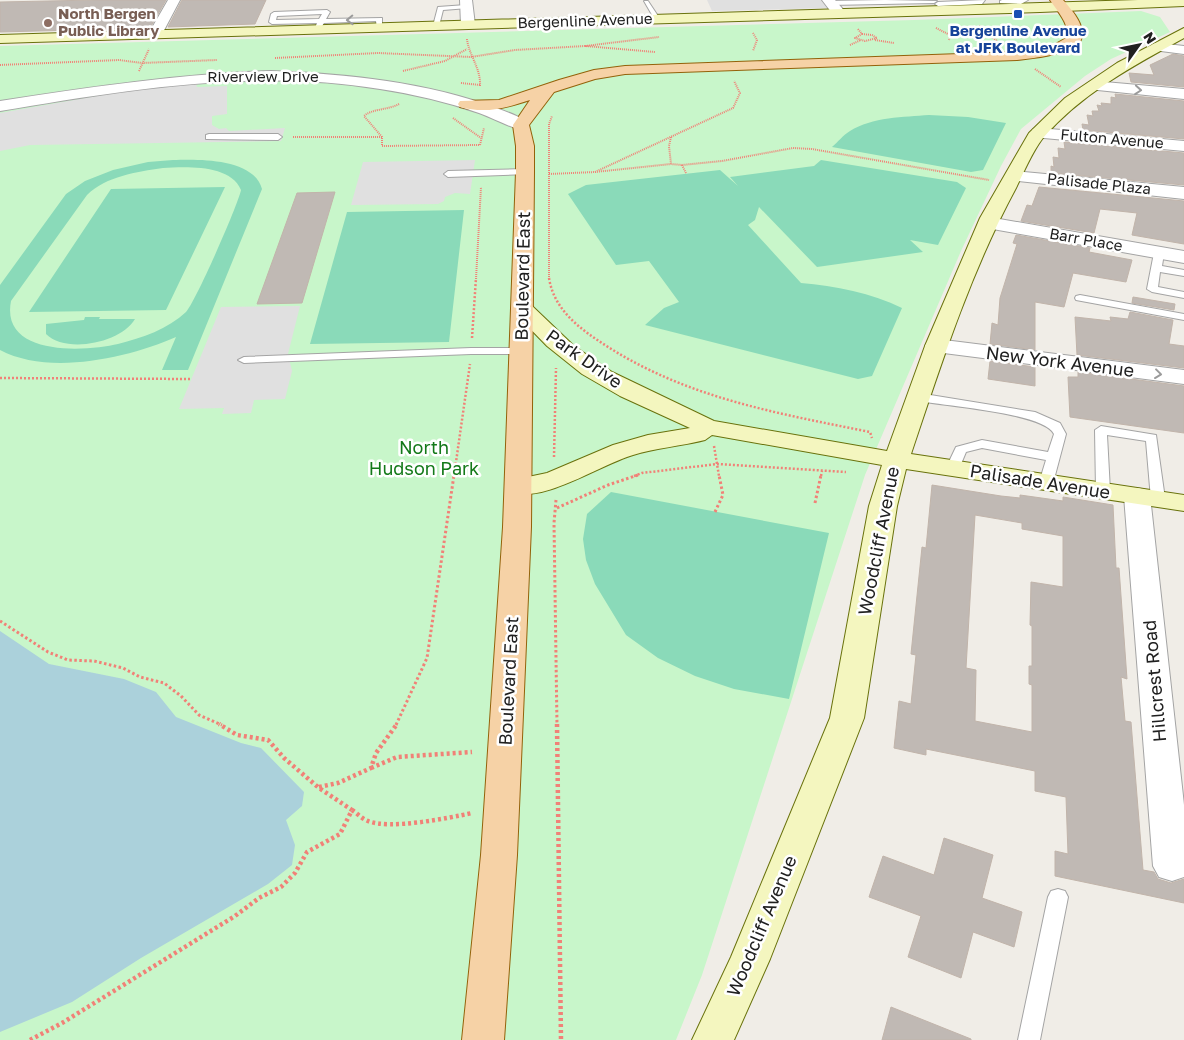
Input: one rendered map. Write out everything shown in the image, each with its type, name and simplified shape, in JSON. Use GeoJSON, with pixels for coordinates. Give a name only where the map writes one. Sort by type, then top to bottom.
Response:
{"type":"FeatureCollection","features":[{"type":"Feature","properties":{"kind":"main road"},"geometry":{"type":"LineString","coordinates":[[1142,2],[1184,14]]}},
{"type":"Feature","properties":{"kind":"main road","name":"Bergenline Avenue"},"geometry":{"type":"LineString","coordinates":[[0,39],[319,25],[468,28],[657,19],[840,14],[937,4],[1184,2]]}},
{"type":"Feature","properties":{"kind":"main road"},"geometry":{"type":"LineString","coordinates":[[466,104],[499,106],[594,75],[624,70],[926,60],[1017,56],[1041,53],[1061,48],[1075,39],[1076,32],[1059,3]]}},
{"type":"Feature","properties":{"kind":"main road","name":"Woodcliff Avenue"},"geometry":{"type":"LineString","coordinates":[[713,1040],[750,959],[847,718],[883,506],[887,448],[918,397],[936,346],[988,223],[1039,133],[1077,97],[1122,66],[1158,48],[1184,32]]}},
{"type":"Feature","properties":{"kind":"main road"},"geometry":{"type":"LineString","coordinates":[[521,125],[548,89]]}},
{"type":"Feature","properties":{"kind":"main road","name":"Boulevard East"},"geometry":{"type":"LineString","coordinates":[[483,1040],[499,855],[518,487],[525,172],[525,146],[521,125]]}},
{"type":"Feature","properties":{"kind":"main road","name":"Park Drive"},"geometry":{"type":"LineString","coordinates":[[522,308],[563,348],[597,372],[616,384],[679,412],[706,427],[887,448]]}},
{"type":"Feature","properties":{"kind":"main road"},"geometry":{"type":"LineString","coordinates":[[518,487],[554,480],[622,450],[648,443],[696,435],[706,427]]}},
{"type":"Feature","properties":{"kind":"main road","name":"Palisade Avenue"},"geometry":{"type":"LineString","coordinates":[[887,448],[953,468],[1184,503]]}},
{"type":"Feature","properties":{"kind":"street"},"geometry":{"type":"LineString","coordinates":[[156,33],[174,0]]}},
{"type":"Feature","properties":{"kind":"street"},"geometry":{"type":"LineString","coordinates":[[829,1],[840,14]]}},
{"type":"Feature","properties":{"kind":"street"},"geometry":{"type":"LineString","coordinates":[[466,3],[468,28]]}},
{"type":"Feature","properties":{"kind":"street"},"geometry":{"type":"LineString","coordinates":[[1158,48],[1184,50]]}},
{"type":"Feature","properties":{"kind":"street","name":"Riverview Drive"},"geometry":{"type":"LineString","coordinates":[[0,106],[134,84],[187,78],[266,74],[311,75],[376,82],[466,104],[503,115],[521,125]]}},
{"type":"Feature","properties":{"kind":"street"},"geometry":{"type":"LineString","coordinates":[[1093,86],[1184,94]]}},
{"type":"Feature","properties":{"kind":"street","name":"Fulton Avenue"},"geometry":{"type":"LineString","coordinates":[[1039,133],[1184,146]]}},
{"type":"Feature","properties":{"kind":"street","name":"Palisade Plaza"},"geometry":{"type":"LineString","coordinates":[[1012,180],[1184,193]]}},
{"type":"Feature","properties":{"kind":"street","name":"Barr Place"},"geometry":{"type":"LineString","coordinates":[[988,223],[1158,260],[1184,257]]}},
{"type":"Feature","properties":{"kind":"street","name":"New York Avenue"},"geometry":{"type":"LineString","coordinates":[[936,346],[1184,377]]}},
{"type":"Feature","properties":{"kind":"street","name":"Hillcrest Road"},"geometry":{"type":"LineString","coordinates":[[1148,498],[1172,866]]}},
{"type":"Feature","properties":{"kind":"lane"},"geometry":{"type":"LineString","coordinates":[[829,1],[974,4],[982,2],[982,0]]}},
{"type":"Feature","properties":{"kind":"lane"},"geometry":{"type":"LineString","coordinates":[[1001,4],[1026,0]]}},
{"type":"Feature","properties":{"kind":"lane"},"geometry":{"type":"LineString","coordinates":[[646,2],[657,19]]}},
{"type":"Feature","properties":{"kind":"lane"},"geometry":{"type":"LineString","coordinates":[[436,26],[440,8],[466,3]]}},
{"type":"Feature","properties":{"kind":"lane"},"geometry":{"type":"LineString","coordinates":[[326,12],[319,25],[291,22],[272,22],[274,14],[326,12]]}},
{"type":"Feature","properties":{"kind":"lane"},"geometry":{"type":"LineString","coordinates":[[210,136],[278,137]]}},
{"type":"Feature","properties":{"kind":"lane"},"geometry":{"type":"LineString","coordinates":[[448,174],[525,172]]}},
{"type":"Feature","properties":{"kind":"lane"},"geometry":{"type":"LineString","coordinates":[[1184,273],[1158,260],[1152,289],[1184,295]]}},
{"type":"Feature","properties":{"kind":"lane"},"geometry":{"type":"LineString","coordinates":[[1080,298],[1184,317]]}},
{"type":"Feature","properties":{"kind":"lane"},"geometry":{"type":"LineString","coordinates":[[244,360],[471,350],[521,351]]}},
{"type":"Feature","properties":{"kind":"lane"},"geometry":{"type":"LineString","coordinates":[[918,397],[1031,415],[1056,426],[1060,434],[1046,483]]}},
{"type":"Feature","properties":{"kind":"lane"},"geometry":{"type":"LineString","coordinates":[[1103,491],[1101,430],[1152,438],[1148,498]]}},
{"type":"Feature","properties":{"kind":"lane"},"geometry":{"type":"LineString","coordinates":[[953,468],[961,450],[982,444],[1053,457]]}},
{"type":"Feature","properties":{"kind":"lane"},"geometry":{"type":"LineString","coordinates":[[1030,1040],[1058,897]]}},
{"type":"Feature","properties":{"kind":"path"},"geometry":{"type":"LineString","coordinates":[[976,24],[1003,46]]}},
{"type":"Feature","properties":{"kind":"path"},"geometry":{"type":"LineString","coordinates":[[468,28],[468,49],[480,72],[480,93]]}},
{"type":"Feature","properties":{"kind":"path"},"geometry":{"type":"LineString","coordinates":[[943,30],[950,35],[949,40]]}},
{"type":"Feature","properties":{"kind":"path"},"geometry":{"type":"LineString","coordinates":[[746,53],[753,51],[756,46],[756,36],[752,32]]}},
{"type":"Feature","properties":{"kind":"path"},"geometry":{"type":"LineString","coordinates":[[850,45],[861,40],[877,38],[866,34],[855,36],[861,40]]}},
{"type":"Feature","properties":{"kind":"path"},"geometry":{"type":"LineString","coordinates":[[270,58],[378,53],[471,57],[515,50],[586,46],[634,39],[666,37]]}},
{"type":"Feature","properties":{"kind":"path"},"geometry":{"type":"LineString","coordinates":[[586,46],[654,52]]}},
{"type":"Feature","properties":{"kind":"path"},"geometry":{"type":"LineString","coordinates":[[137,74],[150,48]]}},
{"type":"Feature","properties":{"kind":"path"},"geometry":{"type":"LineString","coordinates":[[400,71],[436,64],[468,49]]}},
{"type":"Feature","properties":{"kind":"path"},"geometry":{"type":"LineString","coordinates":[[0,65],[119,60],[142,63],[221,60]]}},
{"type":"Feature","properties":{"kind":"path"},"geometry":{"type":"LineString","coordinates":[[1034,68],[1077,97]]}},
{"type":"Feature","properties":{"kind":"path"},"geometry":{"type":"LineString","coordinates":[[595,172],[733,108],[740,93],[735,81],[728,77]]}},
{"type":"Feature","properties":{"kind":"path"},"geometry":{"type":"LineString","coordinates":[[406,104],[399,103],[390,109],[368,112],[364,116],[382,137],[382,146],[480,145],[484,125]]}},
{"type":"Feature","properties":{"kind":"path"},"geometry":{"type":"LineString","coordinates":[[552,115],[549,124],[550,282],[562,310],[580,328],[622,356],[674,384],[740,406],[870,432],[872,439],[887,448]]}},
{"type":"Feature","properties":{"kind":"path"},"geometry":{"type":"LineString","coordinates":[[453,118],[481,138]]}},
{"type":"Feature","properties":{"kind":"path"},"geometry":{"type":"LineString","coordinates":[[278,137],[382,137]]}},
{"type":"Feature","properties":{"kind":"path"},"geometry":{"type":"LineString","coordinates":[[671,137],[669,146],[672,164]]}},
{"type":"Feature","properties":{"kind":"path"},"geometry":{"type":"LineString","coordinates":[[549,174],[722,161],[793,148],[812,149],[883,163],[1012,180]]}},
{"type":"Feature","properties":{"kind":"path"},"geometry":{"type":"LineString","coordinates":[[682,165],[686,173]]}},
{"type":"Feature","properties":{"kind":"path"},"geometry":{"type":"LineString","coordinates":[[371,768],[376,753],[396,725],[427,658],[468,388],[482,208],[480,173]]}},
{"type":"Feature","properties":{"kind":"path"},"geometry":{"type":"LineString","coordinates":[[554,464],[556,365]]}},
{"type":"Feature","properties":{"kind":"path"},"geometry":{"type":"LineString","coordinates":[[0,378],[191,379]]}},
{"type":"Feature","properties":{"kind":"path"},"geometry":{"type":"LineString","coordinates":[[706,427],[715,448],[723,495],[716,512]]}},
{"type":"Feature","properties":{"kind":"path"},"geometry":{"type":"LineString","coordinates":[[556,508],[608,485],[642,473],[717,464],[850,472]]}},
{"type":"Feature","properties":{"kind":"path"},"geometry":{"type":"LineString","coordinates":[[815,503],[822,471]]}},
{"type":"Feature","properties":{"kind":"path"},"geometry":{"type":"LineString","coordinates":[[556,500],[554,523],[560,1040]]}},
{"type":"Feature","properties":{"kind":"path"},"geometry":{"type":"LineString","coordinates":[[0,621],[48,652],[68,660],[94,662],[123,668],[140,677],[164,683],[181,696],[199,715],[222,725],[237,735],[268,740],[284,758],[319,788],[369,821],[395,822],[451,819],[475,813]]}},
{"type":"Feature","properties":{"kind":"path"},"geometry":{"type":"LineString","coordinates":[[319,788],[338,783],[397,757],[472,752]]}},
{"type":"Feature","properties":{"kind":"path"},"geometry":{"type":"LineString","coordinates":[[30,1040],[62,1023],[235,916],[259,898],[281,887],[295,874],[307,852],[340,834],[352,810]]}},
{"type":"Feature","properties":{"kind":"green space","name":"North Hudson Park"},"geometry":{"type":"Polygon","coordinates":[[[1141,11],[1160,17],[1170,32],[1111,59],[1085,76],[1021,129],[1001,166],[961,251],[865,475],[702,975],[676,1040],[0,1040],[0,46],[914,20],[1141,11]]]}},
{"type":"Feature","properties":{"kind":"green space"},"geometry":{"type":"Polygon","coordinates":[[[929,115],[968,117],[1006,123],[983,170],[971,172],[832,147],[847,133],[868,123],[888,118],[929,115]]]}},
{"type":"Feature","properties":{"kind":"green space"},"geometry":{"type":"Polygon","coordinates":[[[196,160],[224,162],[248,171],[257,179],[262,189],[188,370],[162,370],[176,337],[135,352],[88,361],[65,363],[41,362],[20,358],[0,350],[0,285],[66,194],[85,181],[113,170],[148,162],[196,160]],[[163,168],[132,173],[113,179],[87,195],[11,301],[11,320],[19,333],[32,342],[49,347],[87,348],[104,346],[127,342],[145,336],[171,323],[186,312],[216,253],[241,190],[227,175],[218,171],[195,168],[163,168]]]}},
{"type":"Feature","properties":{"kind":"green space"},"geometry":{"type":"Polygon","coordinates":[[[821,160],[957,182],[966,188],[938,245],[910,240],[923,252],[817,267],[759,207],[755,220],[748,225],[801,283],[853,291],[878,298],[902,308],[872,376],[858,379],[645,325],[664,308],[679,302],[649,261],[616,265],[568,194],[586,185],[720,170],[738,186],[730,177],[814,166],[821,160]]]}},
{"type":"Feature","properties":{"kind":"green space"},"geometry":{"type":"Polygon","coordinates":[[[225,187],[166,310],[29,312],[111,189],[225,187]]]}},
{"type":"Feature","properties":{"kind":"green space"},"geometry":{"type":"Polygon","coordinates":[[[464,210],[449,342],[310,344],[347,212],[464,210]]]}},
{"type":"Feature","properties":{"kind":"green space"},"geometry":{"type":"Polygon","coordinates":[[[85,317],[135,319],[118,334],[106,340],[93,343],[66,343],[55,340],[46,334],[46,324],[84,320],[85,317]]]}},
{"type":"Feature","properties":{"kind":"green space"},"geometry":{"type":"Polygon","coordinates":[[[611,492],[829,533],[789,699],[734,689],[695,676],[658,658],[626,635],[595,584],[586,560],[583,539],[587,514],[611,492]]]}},
{"type":"Feature","properties":{"kind":"shaded area"},"geometry":{"type":"Polygon","coordinates":[[[707,0],[821,0],[827,8],[712,11],[707,0]]]}},
{"type":"Feature","properties":{"kind":"shaded area"},"geometry":{"type":"Polygon","coordinates":[[[199,83],[196,86],[227,86],[227,114],[212,116],[212,125],[219,129],[226,128],[229,131],[285,128],[281,141],[30,145],[0,151],[0,113],[142,88],[199,83]]]}},
{"type":"Feature","properties":{"kind":"shaded area"},"geometry":{"type":"Polygon","coordinates":[[[475,160],[470,194],[455,193],[445,197],[444,201],[438,204],[351,205],[363,162],[475,160]]]}},
{"type":"Feature","properties":{"kind":"shaded area"},"geometry":{"type":"Polygon","coordinates":[[[300,306],[288,354],[292,371],[285,399],[254,400],[251,413],[222,414],[224,408],[179,409],[221,307],[300,306]]]}},
{"type":"Feature","properties":{"kind":"water"},"geometry":{"type":"Polygon","coordinates":[[[0,631],[49,664],[124,679],[156,692],[176,717],[241,743],[261,748],[304,792],[302,806],[286,820],[295,845],[292,865],[268,884],[141,958],[72,1002],[0,1032],[0,631]]]}},
{"type":"Feature","properties":{"kind":"building"},"geometry":{"type":"Polygon","coordinates":[[[166,0],[150,28],[0,32],[0,2],[166,0]]]}},
{"type":"Feature","properties":{"kind":"building"},"geometry":{"type":"Polygon","coordinates":[[[182,0],[266,0],[255,24],[168,27],[182,0]]]}},
{"type":"Feature","properties":{"kind":"building"},"geometry":{"type":"Polygon","coordinates":[[[1173,54],[1184,56],[1184,87],[1131,82],[1129,73],[1154,75],[1150,65],[1173,54]]]}},
{"type":"Feature","properties":{"kind":"building"},"geometry":{"type":"Polygon","coordinates":[[[1115,94],[1184,101],[1184,139],[1083,130],[1082,124],[1089,125],[1087,115],[1093,116],[1092,111],[1099,111],[1097,105],[1102,106],[1101,103],[1111,104],[1111,97],[1116,98],[1115,94]]]}},
{"type":"Feature","properties":{"kind":"building"},"geometry":{"type":"Polygon","coordinates":[[[1064,142],[1184,153],[1184,185],[1051,173],[1051,166],[1054,167],[1053,157],[1059,158],[1058,148],[1065,149],[1064,142]]]}},
{"type":"Feature","properties":{"kind":"building"},"geometry":{"type":"Polygon","coordinates":[[[1039,187],[1184,201],[1184,244],[1132,235],[1137,213],[1100,209],[1094,233],[1021,221],[1027,205],[1032,206],[1039,187]]]}},
{"type":"Feature","properties":{"kind":"building"},"geometry":{"type":"Polygon","coordinates":[[[335,192],[302,303],[257,304],[297,193],[335,192]]]}},
{"type":"Feature","properties":{"kind":"building"},"geometry":{"type":"Polygon","coordinates":[[[1016,235],[1090,248],[1089,252],[1132,260],[1126,282],[1073,273],[1064,307],[1035,302],[1035,350],[990,344],[992,323],[998,325],[1000,298],[1017,244],[1013,243],[1016,235]]]}},
{"type":"Feature","properties":{"kind":"building"},"geometry":{"type":"Polygon","coordinates":[[[1133,297],[1175,304],[1174,310],[1132,303],[1133,297]]]}},
{"type":"Feature","properties":{"kind":"building"},"geometry":{"type":"Polygon","coordinates":[[[1130,312],[1173,320],[1169,344],[1184,346],[1184,368],[1077,355],[1075,317],[1111,321],[1110,317],[1128,319],[1130,312]]]}},
{"type":"Feature","properties":{"kind":"building"},"geometry":{"type":"Polygon","coordinates":[[[990,361],[1035,367],[1035,386],[988,379],[990,361]]]}},
{"type":"Feature","properties":{"kind":"building"},"geometry":{"type":"Polygon","coordinates":[[[1078,372],[1184,386],[1184,433],[1070,417],[1068,377],[1078,377],[1078,372]]]}},
{"type":"Feature","properties":{"kind":"building"},"geometry":{"type":"Polygon","coordinates":[[[932,485],[1001,496],[1020,498],[1020,495],[1063,501],[1063,497],[1113,505],[1116,568],[1119,568],[1127,679],[1121,677],[1125,721],[1131,722],[1143,870],[1154,872],[1158,879],[1171,883],[1184,879],[1184,903],[1055,876],[1055,851],[1068,854],[1066,797],[1035,791],[1035,771],[926,749],[926,755],[894,748],[899,701],[911,704],[916,655],[911,654],[922,547],[926,548],[932,485]],[[975,515],[966,668],[976,670],[975,721],[1032,732],[1032,685],[1029,684],[1029,666],[1032,666],[1032,626],[1030,625],[1031,582],[1063,587],[1063,536],[1022,529],[1022,523],[975,515]]]}},
{"type":"Feature","properties":{"kind":"building"},"geometry":{"type":"Polygon","coordinates":[[[944,838],[993,855],[982,898],[1022,912],[1014,947],[973,932],[961,978],[908,957],[921,916],[869,897],[883,856],[934,875],[944,838]]]}},
{"type":"Feature","properties":{"kind":"building"},"geometry":{"type":"Polygon","coordinates":[[[891,1007],[971,1039],[971,1040],[882,1040],[891,1007]]]}},
{"type":"Feature","properties":{"kind":"place","name":"Bergenline Avenue at JFK Boulevard"},"geometry":{"type":"Point","coordinates":[1018,14]}},
{"type":"Feature","properties":{"kind":"place","name":"North Bergen Public Library"},"geometry":{"type":"Point","coordinates":[48,23]}}]}
